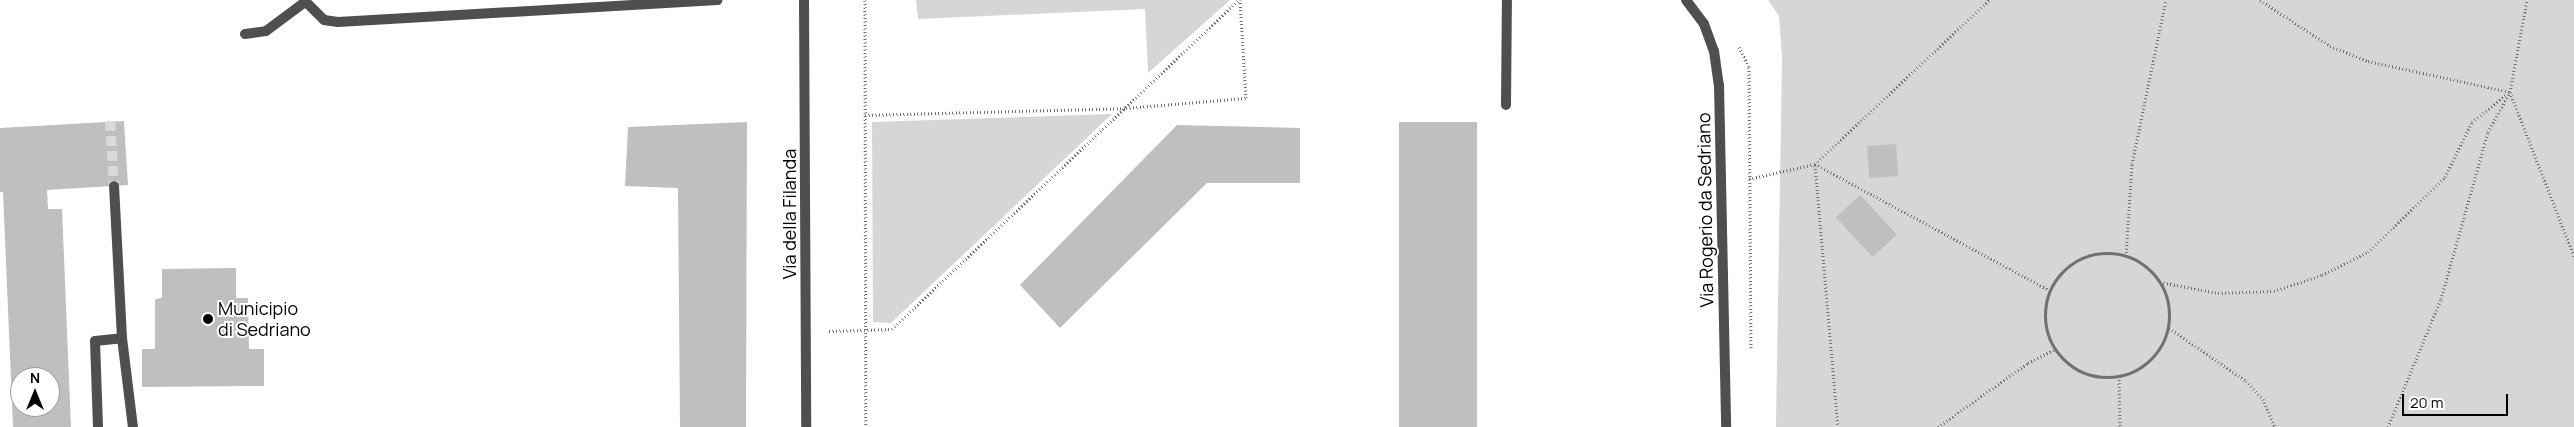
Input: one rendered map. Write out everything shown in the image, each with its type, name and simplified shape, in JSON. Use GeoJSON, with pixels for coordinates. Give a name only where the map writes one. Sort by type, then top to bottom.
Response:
{"type":"FeatureCollection","features":[{"type":"Feature","properties":{"kind":"street"},"geometry":{"type":"LineString","coordinates":[[245,34],[266,31],[305,1],[324,20],[338,22],[717,0]]}},
{"type":"Feature","properties":{"kind":"street","name":"Via della Filanda"},"geometry":{"type":"LineString","coordinates":[[804,0],[806,427]]}},
{"type":"Feature","properties":{"kind":"street"},"geometry":{"type":"LineString","coordinates":[[1506,105],[1507,0]]}},
{"type":"Feature","properties":{"kind":"street","name":"Via Rogerio da Sedriano"},"geometry":{"type":"LineString","coordinates":[[1686,0],[1704,24],[1714,51],[1719,85],[1726,427]]}},
{"type":"Feature","properties":{"kind":"street"},"geometry":{"type":"LineString","coordinates":[[114,186],[122,338],[133,427]]}},
{"type":"Feature","properties":{"kind":"street"},"geometry":{"type":"LineString","coordinates":[[98,427],[95,341],[122,338]]}},
{"type":"Feature","properties":{"kind":"path"},"geometry":{"type":"LineString","coordinates":[[865,0],[866,427]]}},
{"type":"Feature","properties":{"kind":"path"},"geometry":{"type":"LineString","coordinates":[[806,332],[892,329],[1240,0]]}},
{"type":"Feature","properties":{"kind":"path"},"geometry":{"type":"LineString","coordinates":[[865,115],[1126,108],[1246,98],[1240,0]]}},
{"type":"Feature","properties":{"kind":"path"},"geometry":{"type":"LineString","coordinates":[[1721,180],[1750,179],[1815,164],[1989,0]]}},
{"type":"Feature","properties":{"kind":"path"},"geometry":{"type":"LineString","coordinates":[[2126,256],[2132,164],[2166,0]]}},
{"type":"Feature","properties":{"kind":"path"},"geometry":{"type":"LineString","coordinates":[[2260,0],[2330,46],[2368,61],[2510,92]]}},
{"type":"Feature","properties":{"kind":"path"},"geometry":{"type":"LineString","coordinates":[[2388,427],[2441,299],[2488,132],[2510,92],[2527,0]]}},
{"type":"Feature","properties":{"kind":"path"},"geometry":{"type":"LineString","coordinates":[[2160,282],[2218,293],[2274,291],[2322,274],[2368,252],[2445,178],[2472,122],[2510,92]]}},
{"type":"Feature","properties":{"kind":"path"},"geometry":{"type":"LineString","coordinates":[[2510,92],[2574,256]]}},
{"type":"Feature","properties":{"kind":"path"},"geometry":{"type":"LineString","coordinates":[[1815,164],[2049,290]]}},
{"type":"Feature","properties":{"kind":"path"},"geometry":{"type":"LineString","coordinates":[[1815,164],[1838,427]]}},
{"type":"Feature","properties":{"kind":"path"},"geometry":{"type":"LineString","coordinates":[[2105,253],[2126,256],[2146,266],[2160,282],[2169,302],[2169,328],[2160,348],[2146,364],[2119,376],[2088,375],[2069,365],[2054,350],[2047,332],[2044,311],[2049,290],[2062,272],[2079,259],[2105,253]]}},
{"type":"Feature","properties":{"kind":"path"},"geometry":{"type":"LineString","coordinates":[[2169,328],[2246,381],[2263,399],[2275,427]]}},
{"type":"Feature","properties":{"kind":"path"},"geometry":{"type":"LineString","coordinates":[[1938,427],[2028,363],[2054,350]]}},
{"type":"Feature","properties":{"kind":"path"},"geometry":{"type":"LineString","coordinates":[[2119,376],[2120,427]]}},
{"type":"Feature","properties":{"kind":"shaded area"},"geometry":{"type":"Polygon","coordinates":[[[916,0],[1230,0],[1148,73],[1145,9],[918,19],[916,0]]]}},
{"type":"Feature","properties":{"kind":"shaded area"},"geometry":{"type":"Polygon","coordinates":[[[1768,0],[2574,0],[2574,427],[1776,427],[1782,57],[1779,16],[1768,0]]]}},
{"type":"Feature","properties":{"kind":"shaded area"},"geometry":{"type":"Polygon","coordinates":[[[1112,114],[891,323],[873,322],[872,122],[1112,114]]]}},
{"type":"Feature","properties":{"kind":"building"},"geometry":{"type":"Polygon","coordinates":[[[124,121],[128,185],[47,190],[48,209],[62,209],[71,427],[13,427],[13,417],[60,417],[60,367],[10,367],[3,192],[0,192],[0,128],[124,121]]]}},
{"type":"Feature","properties":{"kind":"building"},"geometry":{"type":"Polygon","coordinates":[[[747,122],[746,427],[680,427],[678,188],[625,186],[628,127],[747,122]]]}},
{"type":"Feature","properties":{"kind":"building"},"geometry":{"type":"Polygon","coordinates":[[[1399,122],[1477,122],[1477,427],[1399,427],[1399,122]]]}},
{"type":"Feature","properties":{"kind":"building"},"geometry":{"type":"Polygon","coordinates":[[[1177,125],[1300,128],[1300,183],[1207,183],[1060,328],[1020,285],[1177,125]]]}},
{"type":"Feature","properties":{"kind":"building"},"geometry":{"type":"Polygon","coordinates":[[[1896,144],[1898,176],[1869,178],[1867,146],[1896,144]]]}},
{"type":"Feature","properties":{"kind":"building"},"geometry":{"type":"Polygon","coordinates":[[[1860,195],[1897,234],[1873,257],[1836,218],[1860,195]]]}},
{"type":"Feature","properties":{"kind":"building"},"geometry":{"type":"Polygon","coordinates":[[[236,268],[236,298],[248,298],[249,349],[264,349],[264,386],[142,387],[142,349],[155,349],[155,299],[162,298],[162,269],[236,268]]]}},
{"type":"Feature","properties":{"kind":"tunnel"},"geometry":{"type":"LineString","coordinates":[[110,121],[114,186]]}},
{"type":"Feature","properties":{"kind":"place","name":"Municipio di Sedriano"},"geometry":{"type":"Point","coordinates":[208,319]}}]}
